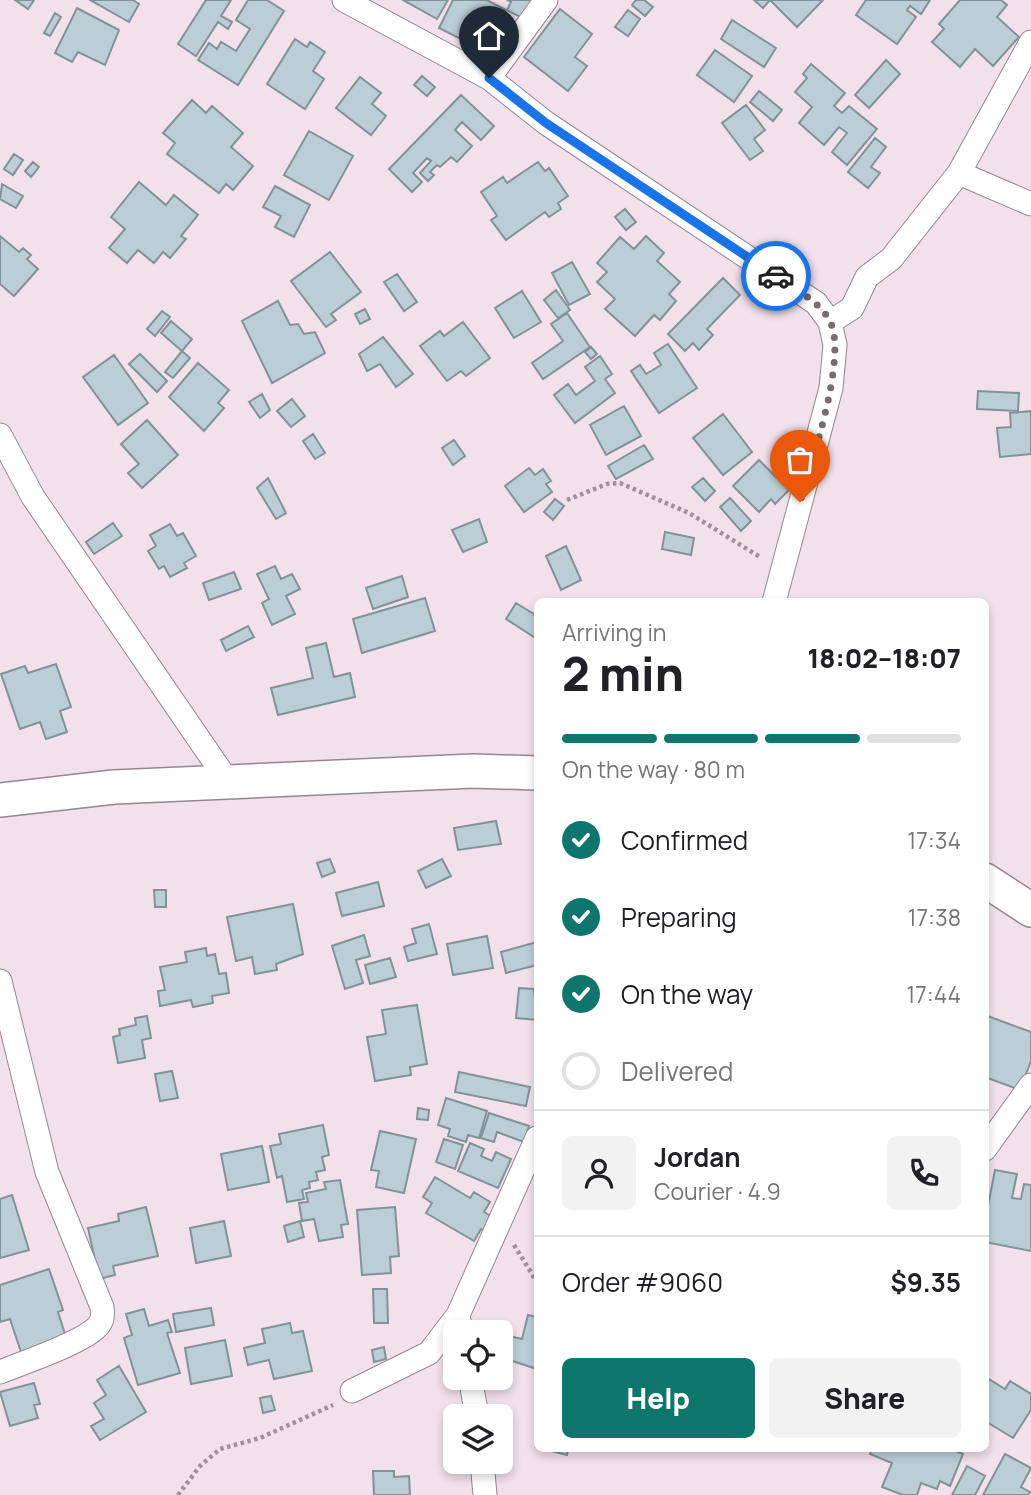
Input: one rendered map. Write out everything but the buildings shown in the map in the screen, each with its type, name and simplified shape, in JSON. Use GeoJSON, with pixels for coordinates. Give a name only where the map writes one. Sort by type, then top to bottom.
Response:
{"type":"FeatureCollection","features":[{"type":"Feature","properties":{"kind":"main road"},"geometry":{"type":"LineString","coordinates":[[0,800],[114,788],[473,771],[534,773]]}},
{"type":"Feature","properties":{"kind":"main road"},"geometry":{"type":"LineString","coordinates":[[989,883],[1031,910]]}},
{"type":"Feature","properties":{"kind":"street"},"geometry":{"type":"LineString","coordinates":[[489,78],[546,0]]}},
{"type":"Feature","properties":{"kind":"street"},"geometry":{"type":"LineString","coordinates":[[356,2],[489,78],[546,123],[816,303],[830,322],[835,345],[831,388],[777,594]]}},
{"type":"Feature","properties":{"kind":"street"},"geometry":{"type":"LineString","coordinates":[[830,322],[852,308],[867,277],[891,258],[959,173],[1031,43]]}},
{"type":"Feature","properties":{"kind":"street"},"geometry":{"type":"LineString","coordinates":[[959,173],[1031,204]]}},
{"type":"Feature","properties":{"kind":"street"},"geometry":{"type":"LineString","coordinates":[[0,435],[33,497],[229,783]]}},
{"type":"Feature","properties":{"kind":"street"},"geometry":{"type":"LineString","coordinates":[[0,981],[47,1171],[102,1307],[103,1317],[97,1328],[82,1337],[0,1372]]}},
{"type":"Feature","properties":{"kind":"street"},"geometry":{"type":"LineString","coordinates":[[989,1143],[1031,1085]]}},
{"type":"Feature","properties":{"kind":"street"},"geometry":{"type":"LineString","coordinates":[[462,1320],[534,1145]]}},
{"type":"Feature","properties":{"kind":"street"},"geometry":{"type":"LineString","coordinates":[[352,1391],[429,1353],[443,1340]]}},
{"type":"Feature","properties":{"kind":"street"},"geometry":{"type":"LineString","coordinates":[[483,1474],[485,1495]]}},
{"type":"Feature","properties":{"kind":"path"},"geometry":{"type":"LineString","coordinates":[[567,500],[607,484],[620,483],[664,501],[716,528],[761,558],[777,594]]}},
{"type":"Feature","properties":{"kind":"path"},"geometry":{"type":"LineString","coordinates":[[501,1224],[534,1277]]}},
{"type":"Feature","properties":{"kind":"path"},"geometry":{"type":"LineString","coordinates":[[178,1495],[200,1466],[220,1448],[260,1438],[326,1410],[352,1391]]}},
{"type":"Feature","properties":{"kind":"way so far"},"geometry":{"type":"LineString","coordinates":[[776,276],[816,303],[830,322],[835,345],[831,388],[800,502]]}},
{"type":"Feature","properties":{"kind":"route"},"geometry":{"type":"LineString","coordinates":[[489,78],[546,123],[776,276]]}}]}
